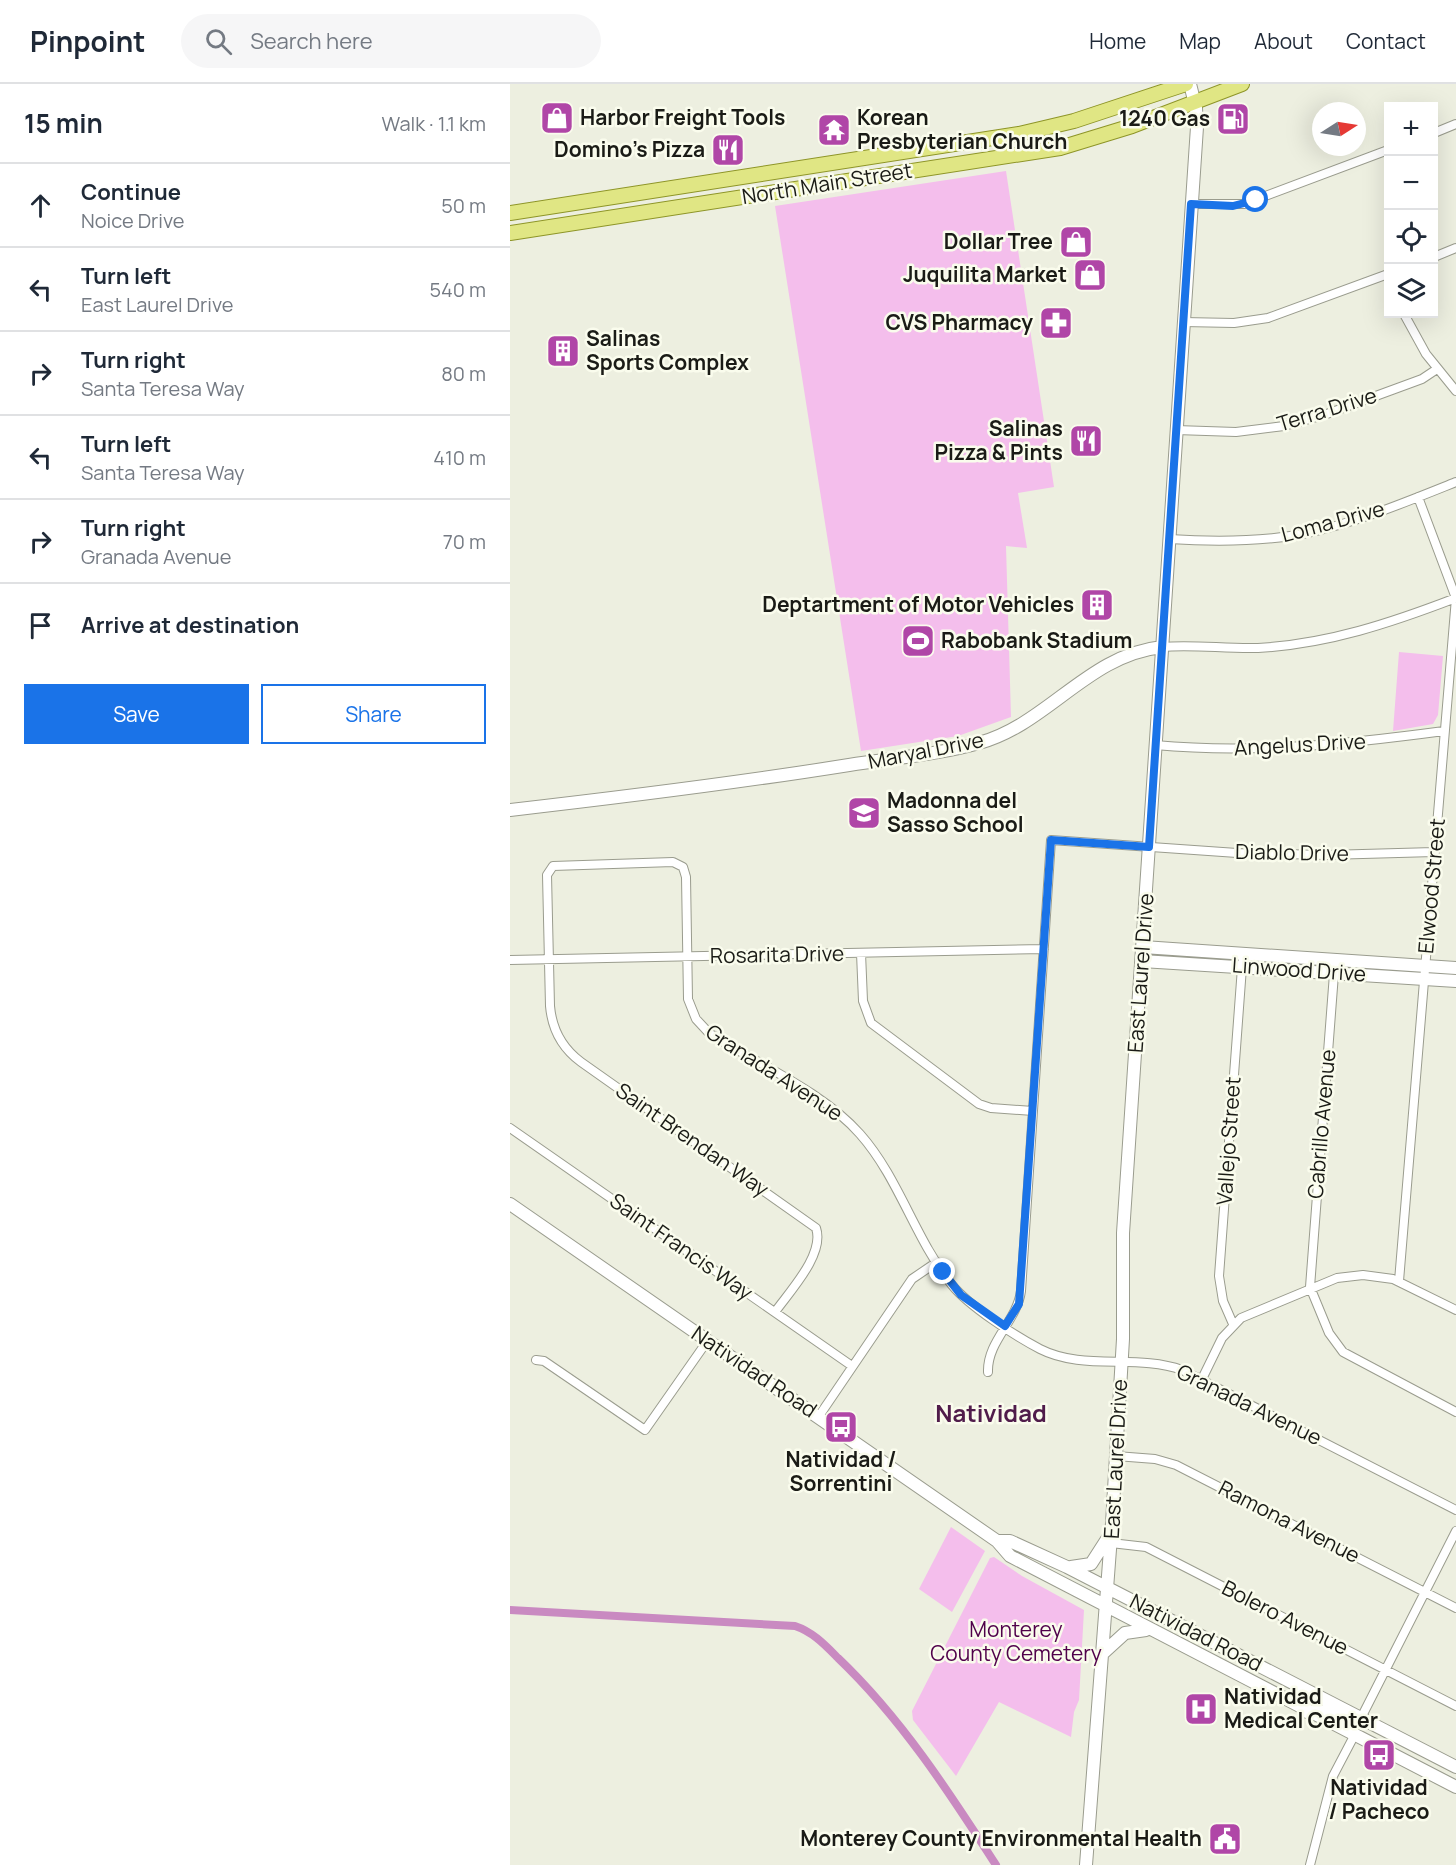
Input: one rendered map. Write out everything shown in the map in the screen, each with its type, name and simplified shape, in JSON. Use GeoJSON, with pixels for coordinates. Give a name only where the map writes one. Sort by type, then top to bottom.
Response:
{"type":"FeatureCollection","features":[{"type":"Feature","properties":{"kind":"main road","name":"East Laurel Drive"},"geometry":{"type":"LineString","coordinates":[[1087,1865],[1112,1530],[1122,1361],[1123,1233],[1197,118],[1195,102],[1188,84]]}},
{"type":"Feature","properties":{"kind":"main road","name":"North Main Street"},"geometry":{"type":"LineString","coordinates":[[510,213],[1019,134],[1074,121],[1188,84]]}},
{"type":"Feature","properties":{"kind":"main road","name":"North Main Street"},"geometry":{"type":"LineString","coordinates":[[510,233],[1060,148],[1108,134],[1242,84]]}},
{"type":"Feature","properties":{"kind":"main road","name":"Maryal Drive"},"geometry":{"type":"LineString","coordinates":[[510,810],[733,783],[980,743],[1022,724],[1107,663],[1135,651],[1162,647]]}},
{"type":"Feature","properties":{"kind":"main road","name":"Linwood Drive"},"geometry":{"type":"LineString","coordinates":[[1143,947],[1243,961]]}},
{"type":"Feature","properties":{"kind":"main road","name":"Linwood Drive"},"geometry":{"type":"LineString","coordinates":[[1142,961],[1243,961],[1425,973],[1456,981]]}},
{"type":"Feature","properties":{"kind":"main road","name":"Linwood Drive"},"geometry":{"type":"LineString","coordinates":[[1425,973],[1456,968]]}},
{"type":"Feature","properties":{"kind":"main road","name":"Natividad Road"},"geometry":{"type":"LineString","coordinates":[[510,1204],[997,1541],[1003,1550],[1018,1561],[1456,1787]]}},
{"type":"Feature","properties":{"kind":"main road"},"geometry":{"type":"LineString","coordinates":[[1067,1567],[1080,1568],[1091,1564],[1112,1530]]}},
{"type":"Feature","properties":{"kind":"main road","name":"Natividad Road"},"geometry":{"type":"LineString","coordinates":[[997,1541],[1010,1541],[1067,1567],[1456,1767]]}},
{"type":"Feature","properties":{"kind":"main road"},"geometry":{"type":"LineString","coordinates":[[1102,1654],[1125,1633],[1150,1630]]}},
{"type":"Feature","properties":{"kind":"main road"},"geometry":{"type":"LineString","coordinates":[[1307,1712],[1325,1711],[1352,1724],[1359,1722],[1361,1718]]}},
{"type":"Feature","properties":{"kind":"street"},"geometry":{"type":"LineString","coordinates":[[1438,131],[1456,124]]}},
{"type":"Feature","properties":{"kind":"street"},"geometry":{"type":"LineString","coordinates":[[1191,204],[1244,204],[1384,152]]}},
{"type":"Feature","properties":{"kind":"street"},"geometry":{"type":"LineString","coordinates":[[1438,255],[1456,248]]}},
{"type":"Feature","properties":{"kind":"street"},"geometry":{"type":"LineString","coordinates":[[1183,322],[1234,323],[1268,318],[1384,276]]}},
{"type":"Feature","properties":{"kind":"street"},"geometry":{"type":"LineString","coordinates":[[1406,318],[1437,369],[1456,391]]}},
{"type":"Feature","properties":{"kind":"street","name":"Terra Drive"},"geometry":{"type":"LineString","coordinates":[[1176,430],[1236,432],[1294,424],[1422,379],[1437,369]]}},
{"type":"Feature","properties":{"kind":"street","name":"Loma Drive"},"geometry":{"type":"LineString","coordinates":[[1169,539],[1235,541],[1289,536],[1340,525],[1456,482]]}},
{"type":"Feature","properties":{"kind":"street","name":"Elwood Street"},"geometry":{"type":"LineString","coordinates":[[1399,1281],[1456,598],[1418,497]]}},
{"type":"Feature","properties":{"kind":"street","name":"Maryal Drive"},"geometry":{"type":"LineString","coordinates":[[1162,647],[1250,648],[1306,643],[1388,624],[1456,598]]}},
{"type":"Feature","properties":{"kind":"street","name":"Angelus Drive"},"geometry":{"type":"LineString","coordinates":[[1155,746],[1228,749],[1296,748],[1444,731]]}},
{"type":"Feature","properties":{"kind":"street","name":"Diablo Drive"},"geometry":{"type":"LineString","coordinates":[[1044,949],[1051,840],[1237,853],[1328,855],[1434,852]]}},
{"type":"Feature","properties":{"kind":"street","name":"Granada Avenue"},"geometry":{"type":"LineString","coordinates":[[549,959],[548,875],[553,866],[673,862],[681,866],[686,877],[688,999],[699,1023],[714,1036],[823,1102],[856,1129],[879,1159],[937,1262],[961,1295],[1005,1326],[1050,1353],[1076,1358],[1169,1366],[1202,1379],[1456,1510]]}},
{"type":"Feature","properties":{"kind":"street"},"geometry":{"type":"LineString","coordinates":[[988,1372],[988,1357],[1019,1304],[1021,1291],[1044,949]]}},
{"type":"Feature","properties":{"kind":"street","name":"Rosarita Drive"},"geometry":{"type":"LineString","coordinates":[[510,960],[1044,949]]}},
{"type":"Feature","properties":{"kind":"street"},"geometry":{"type":"LineString","coordinates":[[861,953],[864,1005],[874,1026],[978,1104],[991,1108],[1033,1111]]}},
{"type":"Feature","properties":{"kind":"street","name":"Saint Brendan Way"},"geometry":{"type":"LineString","coordinates":[[549,959],[552,1020],[560,1039],[573,1056],[816,1228],[819,1241],[816,1253],[775,1312]]}},
{"type":"Feature","properties":{"kind":"street","name":"Vallejo Street"},"geometry":{"type":"LineString","coordinates":[[1233,1324],[1223,1301],[1219,1276],[1243,961]]}},
{"type":"Feature","properties":{"kind":"street","name":"Cabrillo Avenue"},"geometry":{"type":"LineString","coordinates":[[1310,1287],[1334,967]]}},
{"type":"Feature","properties":{"kind":"street","name":"Saint Francis Way"},"geometry":{"type":"LineString","coordinates":[[510,1128],[852,1366]]}},
{"type":"Feature","properties":{"kind":"street"},"geometry":{"type":"LineString","coordinates":[[819,1416],[912,1280],[937,1262]]}},
{"type":"Feature","properties":{"kind":"street"},"geometry":{"type":"LineString","coordinates":[[1202,1379],[1222,1338],[1233,1324],[1248,1313],[1337,1278],[1358,1275],[1399,1281],[1456,1310]]}},
{"type":"Feature","properties":{"kind":"street"},"geometry":{"type":"LineString","coordinates":[[1310,1287],[1329,1334],[1343,1352],[1456,1412]]}},
{"type":"Feature","properties":{"kind":"street"},"geometry":{"type":"LineString","coordinates":[[536,1360],[544,1361],[645,1430],[708,1340]]}},
{"type":"Feature","properties":{"kind":"street","name":"Ramona Avenue"},"geometry":{"type":"LineString","coordinates":[[1116,1456],[1155,1459],[1176,1464],[1456,1608]]}},
{"type":"Feature","properties":{"kind":"street"},"geometry":{"type":"LineString","coordinates":[[1361,1718],[1456,1531]]}},
{"type":"Feature","properties":{"kind":"street","name":"Bolero Avenue"},"geometry":{"type":"LineString","coordinates":[[1111,1543],[1146,1547],[1456,1706]]}},
{"type":"Feature","properties":{"kind":"street"},"geometry":{"type":"LineString","coordinates":[[1310,1865],[1333,1776],[1354,1736]]}},
{"type":"Feature","properties":{"kind":"green space"},"geometry":{"type":"Polygon","coordinates":[[[1006,171],[1054,487],[1018,493],[1027,548],[1006,546],[1011,717],[958,736],[861,751],[775,206],[1006,171]]]}},
{"type":"Feature","properties":{"kind":"green space"},"geometry":{"type":"Polygon","coordinates":[[[1399,652],[1443,656],[1438,715],[1433,724],[1393,731],[1399,652]]]}},
{"type":"Feature","properties":{"kind":"green space"},"geometry":{"type":"Polygon","coordinates":[[[951,1527],[985,1551],[952,1612],[919,1589],[951,1527]]]}},
{"type":"Feature","properties":{"kind":"green space","name":"Monterey County Cemetery"},"geometry":{"type":"Polygon","coordinates":[[[994,1557],[1022,1576],[1084,1610],[1079,1700],[1074,1712],[1071,1737],[999,1702],[956,1776],[913,1720],[912,1711],[990,1558],[994,1557]]]}},
{"type":"Feature","properties":{"kind":"waterway"},"geometry":{"type":"LineString","coordinates":[[510,1610],[795,1626],[813,1635],[883,1705],[942,1783],[996,1865]]}},
{"type":"Feature","properties":{"kind":"place","name":"Harbor Freight Tools"},"geometry":{"type":"Point","coordinates":[557,118]}},
{"type":"Feature","properties":{"kind":"place","name":"1240 Gas"},"geometry":{"type":"Point","coordinates":[1233,119]}},
{"type":"Feature","properties":{"kind":"place","name":"Korean Presbyterian Church"},"geometry":{"type":"Point","coordinates":[834,130]}},
{"type":"Feature","properties":{"kind":"place","name":"Domino's Pizza"},"geometry":{"type":"Point","coordinates":[728,150]}},
{"type":"Feature","properties":{"kind":"place","name":"Dollar Tree"},"geometry":{"type":"Point","coordinates":[1076,242]}},
{"type":"Feature","properties":{"kind":"place","name":"Juquilita Market"},"geometry":{"type":"Point","coordinates":[1090,275]}},
{"type":"Feature","properties":{"kind":"place","name":"CVS Pharmacy"},"geometry":{"type":"Point","coordinates":[1056,323]}},
{"type":"Feature","properties":{"kind":"place","name":"Salinas Sports Complex"},"geometry":{"type":"Point","coordinates":[563,351]}},
{"type":"Feature","properties":{"kind":"place","name":"Salinas Pizza & Pints"},"geometry":{"type":"Point","coordinates":[1086,441]}},
{"type":"Feature","properties":{"kind":"place","name":"Deptartment of Motor Vehicles"},"geometry":{"type":"Point","coordinates":[1097,605]}},
{"type":"Feature","properties":{"kind":"place","name":"Rabobank Stadium"},"geometry":{"type":"Point","coordinates":[918,641]}},
{"type":"Feature","properties":{"kind":"place","name":"Madonna del Sasso School"},"geometry":{"type":"Point","coordinates":[864,813]}},
{"type":"Feature","properties":{"kind":"place","name":"Natividad / Sorrentini"},"geometry":{"type":"Point","coordinates":[841,1427]}},
{"type":"Feature","properties":{"kind":"place","name":"Natividad Medical Center"},"geometry":{"type":"Point","coordinates":[1201,1709]}},
{"type":"Feature","properties":{"kind":"place","name":"Natividad / Pacheco"},"geometry":{"type":"Point","coordinates":[1379,1755]}},
{"type":"Feature","properties":{"kind":"place","name":"Monterey County Environmental Health"},"geometry":{"type":"Point","coordinates":[1225,1839]}},
{"type":"Feature","properties":{"kind":"district","name":"Natividad"},"geometry":{"type":"Point","coordinates":[991,1414]}},
{"type":"Feature","properties":{"kind":"route"},"geometry":{"type":"LineString","coordinates":[[943,1272],[961,1295],[1005,1326],[1019,1304],[1051,840],[1149,847],[1191,204],[1233,206],[1256,200]]}}]}
